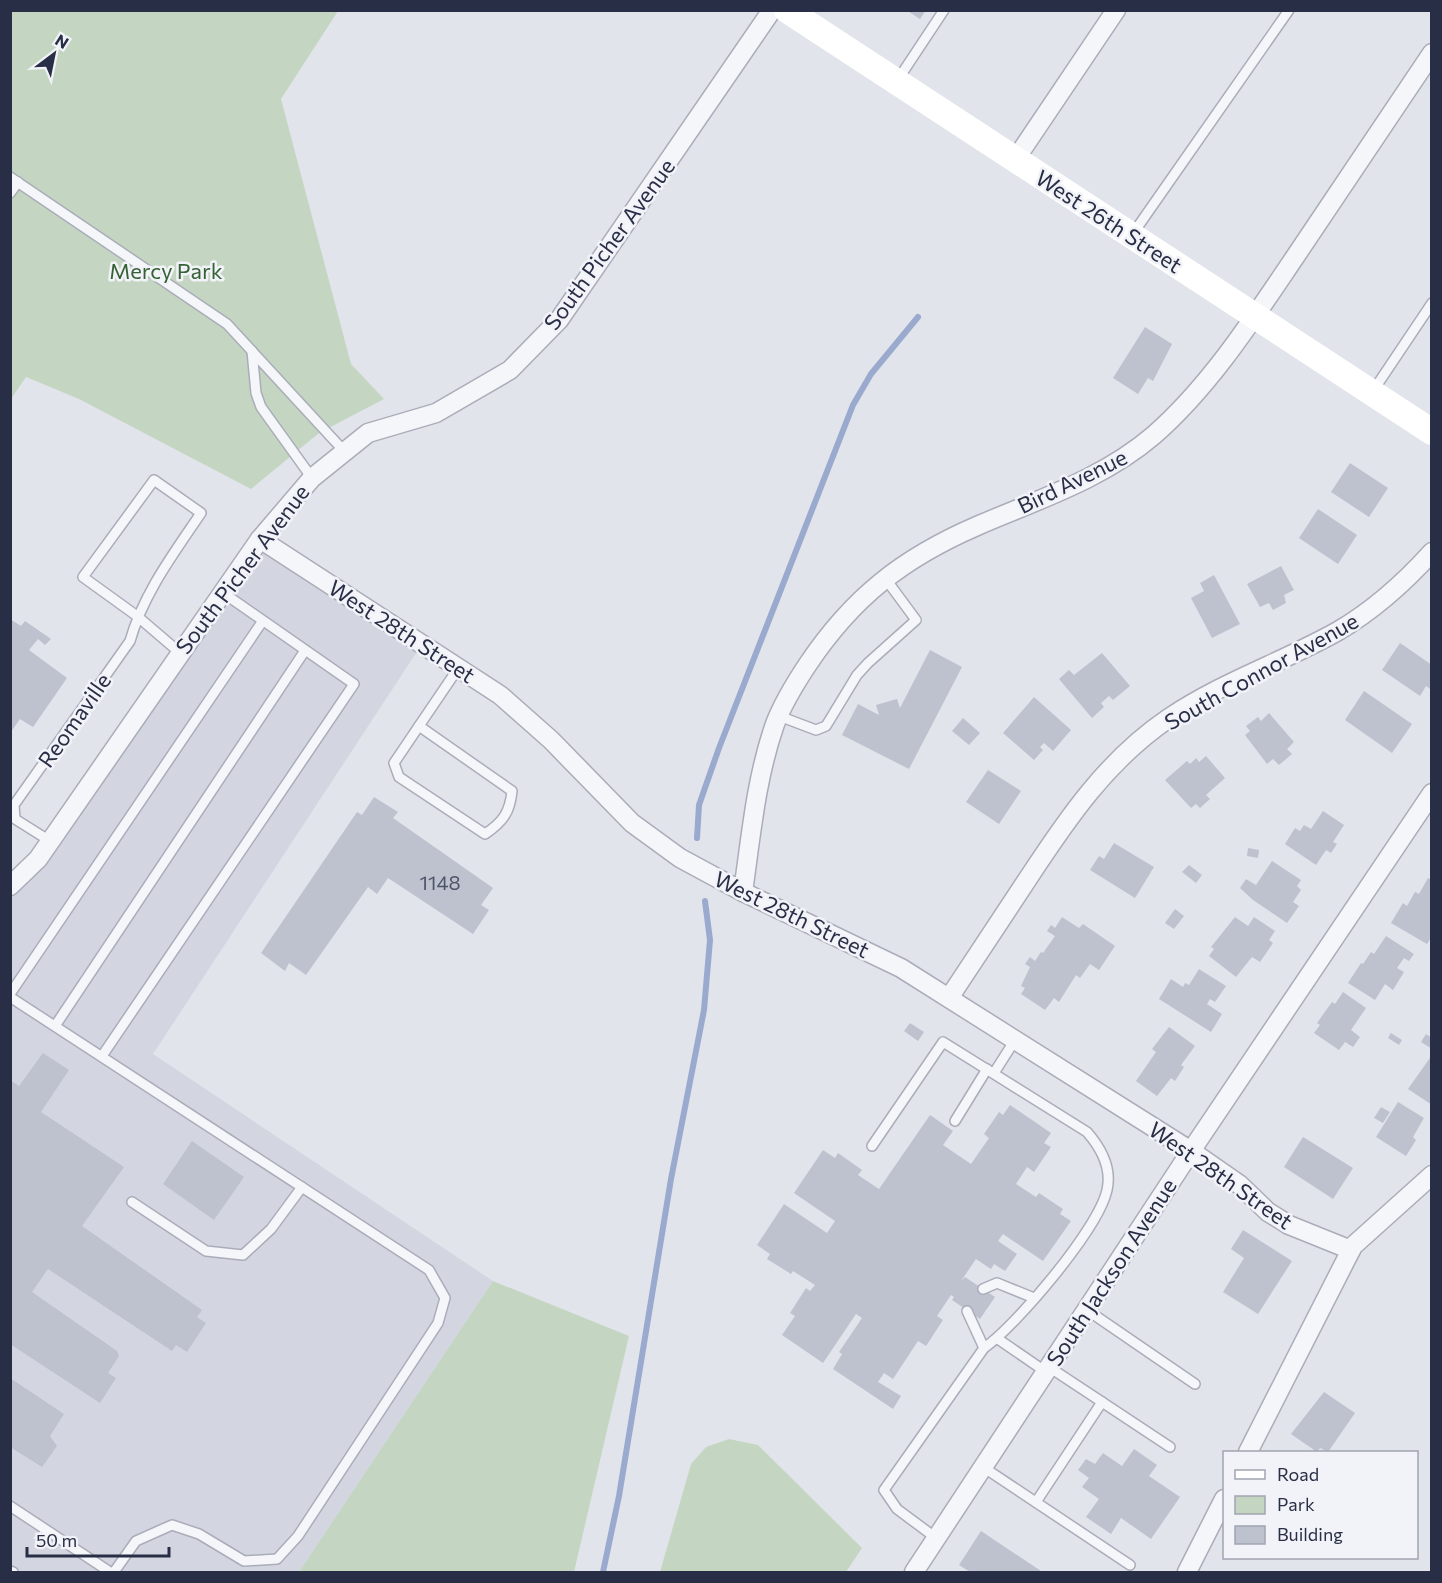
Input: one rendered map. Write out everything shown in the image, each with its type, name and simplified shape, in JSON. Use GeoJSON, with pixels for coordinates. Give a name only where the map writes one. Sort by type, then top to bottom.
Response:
{"type":"FeatureCollection","features":[{"type":"Feature","properties":{"kind":"main road","name":"West 26th Street"},"geometry":{"type":"LineString","coordinates":[[787,10],[1431,432]]}},
{"type":"Feature","properties":{"kind":"street","name":"South Picher Avenue"},"geometry":{"type":"LineString","coordinates":[[10,886],[38,859],[179,652],[260,539],[312,478],[369,433],[436,413],[510,370],[559,320],[772,10]]}},
{"type":"Feature","properties":{"kind":"street"},"geometry":{"type":"LineString","coordinates":[[1015,160],[1116,10]]}},
{"type":"Feature","properties":{"kind":"street","name":"Bird Avenue"},"geometry":{"type":"LineString","coordinates":[[743,892],[756,799],[765,759],[779,716],[799,678],[828,634],[885,578],[912,558],[944,540],[1100,473],[1136,449],[1189,400],[1254,316],[1431,53]]}},
{"type":"Feature","properties":{"kind":"street","name":"West 28th Street"},"geometry":{"type":"LineString","coordinates":[[260,539],[500,695],[551,740],[632,824],[680,858],[743,892],[901,968],[1191,1151],[1240,1185],[1268,1212],[1289,1225],[1351,1250]]}},
{"type":"Feature","properties":{"kind":"street","name":"South Connor Avenue"},"geometry":{"type":"LineString","coordinates":[[949,998],[1072,812],[1114,764],[1167,719],[1193,703],[1322,639],[1360,617],[1395,590],[1431,552]]}},
{"type":"Feature","properties":{"kind":"street","name":"South Jackson Avenue"},"geometry":{"type":"LineString","coordinates":[[914,1572],[1191,1151],[1431,793]]}},
{"type":"Feature","properties":{"kind":"street"},"geometry":{"type":"LineString","coordinates":[[1249,1451],[1351,1250],[1431,1175]]}},
{"type":"Feature","properties":{"kind":"street"},"geometry":{"type":"LineString","coordinates":[[1187,1572],[1223,1501]]}},
{"type":"Feature","properties":{"kind":"lane"},"geometry":{"type":"LineString","coordinates":[[896,82],[944,10]]}},
{"type":"Feature","properties":{"kind":"lane"},"geometry":{"type":"LineString","coordinates":[[1131,236],[1289,10]]}},
{"type":"Feature","properties":{"kind":"lane"},"geometry":{"type":"LineString","coordinates":[[10,193],[14,179],[227,324],[344,451]]}},
{"type":"Feature","properties":{"kind":"lane"},"geometry":{"type":"LineString","coordinates":[[1372,393],[1431,303]]}},
{"type":"Feature","properties":{"kind":"lane"},"geometry":{"type":"LineString","coordinates":[[252,351],[256,393],[261,407],[312,478]]}},
{"type":"Feature","properties":{"kind":"lane","name":"Reomaville"},"geometry":{"type":"LineString","coordinates":[[50,841],[15,819],[14,805],[130,641],[137,616],[201,513],[154,480],[83,577],[137,616],[179,652]]}},
{"type":"Feature","properties":{"kind":"lane"},"geometry":{"type":"LineString","coordinates":[[779,716],[816,730],[826,726],[857,675],[916,620],[885,578]]}},
{"type":"Feature","properties":{"kind":"lane"},"geometry":{"type":"LineString","coordinates":[[102,1056],[354,684],[304,652],[222,592]]}},
{"type":"Feature","properties":{"kind":"lane"},"geometry":{"type":"LineString","coordinates":[[10,1506],[112,1572],[136,1541],[172,1526],[199,1534],[244,1561],[277,1559],[298,1536],[438,1323],[445,1298],[429,1270],[10,995],[262,622]]}},
{"type":"Feature","properties":{"kind":"lane"},"geometry":{"type":"LineString","coordinates":[[55,1026],[304,652]]}},
{"type":"Feature","properties":{"kind":"lane"},"geometry":{"type":"LineString","coordinates":[[419,726],[513,791],[510,809],[499,825],[485,834],[399,777],[394,764],[419,726],[459,667]]}},
{"type":"Feature","properties":{"kind":"lane"},"geometry":{"type":"LineString","coordinates":[[955,1121],[1015,1040]]}},
{"type":"Feature","properties":{"kind":"lane"},"geometry":{"type":"LineString","coordinates":[[872,1146],[943,1042],[1087,1132],[1099,1146],[1108,1167],[1107,1190],[1100,1208],[1044,1290],[1034,1298],[998,1339],[984,1348],[884,1491],[897,1509],[936,1538]]}},
{"type":"Feature","properties":{"kind":"lane"},"geometry":{"type":"LineString","coordinates":[[132,1202],[206,1251],[243,1255],[271,1229],[302,1187]]}},
{"type":"Feature","properties":{"kind":"lane"},"geometry":{"type":"LineString","coordinates":[[982,1289],[997,1283],[1034,1298]]}},
{"type":"Feature","properties":{"kind":"lane"},"geometry":{"type":"LineString","coordinates":[[1087,1310],[1195,1384]]}},
{"type":"Feature","properties":{"kind":"lane"},"geometry":{"type":"LineString","coordinates":[[967,1311],[984,1348]]}},
{"type":"Feature","properties":{"kind":"lane"},"geometry":{"type":"LineString","coordinates":[[998,1339],[1102,1402],[1170,1447]]}},
{"type":"Feature","properties":{"kind":"lane"},"geometry":{"type":"LineString","coordinates":[[1036,1502],[1102,1402]]}},
{"type":"Feature","properties":{"kind":"lane"},"geometry":{"type":"LineString","coordinates":[[983,1467],[1130,1565]]}},
{"type":"Feature","properties":{"kind":"shaded area"},"geometry":{"type":"Polygon","coordinates":[[[260,539],[422,644],[153,1054],[493,1281],[299,1572],[11,1572],[11,886],[260,539]]]}},
{"type":"Feature","properties":{"kind":"green space","name":"Mercy Park"},"geometry":{"type":"Polygon","coordinates":[[[11,11],[338,11],[281,99],[351,364],[384,399],[319,433],[251,489],[79,399],[26,377],[11,399],[11,11]]]}},
{"type":"Feature","properties":{"kind":"green space"},"geometry":{"type":"Polygon","coordinates":[[[493,1281],[629,1336],[574,1572],[299,1572],[493,1281]]]}},
{"type":"Feature","properties":{"kind":"green space"},"geometry":{"type":"Polygon","coordinates":[[[729,1439],[758,1445],[862,1548],[846,1572],[660,1572],[691,1464],[706,1447],[729,1439]]]}},
{"type":"Feature","properties":{"kind":"building"},"geometry":{"type":"Polygon","coordinates":[[[906,10],[926,10],[920,19],[906,10]]]}},
{"type":"Feature","properties":{"kind":"building"},"geometry":{"type":"Polygon","coordinates":[[[1145,327],[1172,344],[1153,381],[1148,378],[1138,394],[1113,378],[1145,327]]]}},
{"type":"Feature","properties":{"kind":"building"},"geometry":{"type":"Polygon","coordinates":[[[1350,463],[1388,488],[1369,517],[1331,492],[1350,463]]]}},
{"type":"Feature","properties":{"kind":"building"},"geometry":{"type":"Polygon","coordinates":[[[1318,509],[1357,535],[1338,564],[1299,538],[1318,509]]]}},
{"type":"Feature","properties":{"kind":"building"},"geometry":{"type":"Polygon","coordinates":[[[1281,566],[1294,590],[1284,595],[1286,603],[1273,610],[1269,603],[1260,607],[1247,584],[1281,566]]]}},
{"type":"Feature","properties":{"kind":"building"},"geometry":{"type":"Polygon","coordinates":[[[1214,575],[1240,624],[1212,638],[1191,598],[1204,591],[1200,583],[1214,575]]]}},
{"type":"Feature","properties":{"kind":"building"},"geometry":{"type":"Polygon","coordinates":[[[10,619],[21,626],[25,621],[51,639],[45,645],[38,639],[29,650],[67,678],[33,727],[20,719],[10,733],[10,619]]]}},
{"type":"Feature","properties":{"kind":"building"},"geometry":{"type":"Polygon","coordinates":[[[1400,643],[1432,665],[1432,690],[1426,686],[1420,696],[1382,670],[1400,643]]]}},
{"type":"Feature","properties":{"kind":"building"},"geometry":{"type":"Polygon","coordinates":[[[930,650],[962,667],[909,769],[842,735],[858,704],[879,715],[876,705],[897,699],[900,708],[930,650]]]}},
{"type":"Feature","properties":{"kind":"building"},"geometry":{"type":"Polygon","coordinates":[[[1102,653],[1130,686],[1113,700],[1109,696],[1101,703],[1104,707],[1092,718],[1059,679],[1069,670],[1074,675],[1102,653]]]}},
{"type":"Feature","properties":{"kind":"building"},"geometry":{"type":"Polygon","coordinates":[[[1364,691],[1412,724],[1392,753],[1345,720],[1364,691]]]}},
{"type":"Feature","properties":{"kind":"building"},"geometry":{"type":"Polygon","coordinates":[[[1034,697],[1071,730],[1053,751],[1044,743],[1040,747],[1043,750],[1034,760],[1003,733],[1034,697]]]}},
{"type":"Feature","properties":{"kind":"building"},"geometry":{"type":"Polygon","coordinates":[[[1269,713],[1294,742],[1287,749],[1292,754],[1279,765],[1273,759],[1267,764],[1245,735],[1250,731],[1246,726],[1258,717],[1261,721],[1269,713]]]}},
{"type":"Feature","properties":{"kind":"building"},"geometry":{"type":"Polygon","coordinates":[[[963,718],[980,733],[969,745],[952,731],[963,718]]]}},
{"type":"Feature","properties":{"kind":"building"},"geometry":{"type":"Polygon","coordinates":[[[1206,756],[1225,778],[1206,795],[1210,799],[1200,808],[1196,804],[1191,808],[1165,780],[1187,761],[1190,764],[1196,758],[1199,762],[1206,756]]]}},
{"type":"Feature","properties":{"kind":"building"},"geometry":{"type":"Polygon","coordinates":[[[988,770],[1021,791],[999,824],[966,802],[988,770]]]}},
{"type":"Feature","properties":{"kind":"building"},"geometry":{"type":"Polygon","coordinates":[[[374,797],[398,812],[393,818],[493,888],[481,905],[489,910],[473,934],[388,878],[377,894],[368,887],[306,975],[289,963],[285,971],[261,953],[357,812],[362,815],[374,797]]]}},
{"type":"Feature","properties":{"kind":"building"},"geometry":{"type":"Polygon","coordinates":[[[1323,811],[1344,825],[1333,842],[1337,844],[1331,853],[1326,850],[1316,865],[1285,844],[1295,828],[1300,831],[1304,825],[1311,829],[1323,811]]]}},
{"type":"Feature","properties":{"kind":"building"},"geometry":{"type":"Polygon","coordinates":[[[1114,843],[1154,867],[1135,898],[1090,870],[1099,856],[1104,859],[1114,843]]]}},
{"type":"Feature","properties":{"kind":"building"},"geometry":{"type":"Polygon","coordinates":[[[1248,848],[1259,850],[1258,858],[1247,856],[1248,848]]]}},
{"type":"Feature","properties":{"kind":"building"},"geometry":{"type":"Polygon","coordinates":[[[1272,861],[1301,880],[1297,886],[1301,890],[1293,902],[1299,906],[1287,923],[1253,900],[1240,888],[1246,879],[1256,885],[1272,861]]]}},
{"type":"Feature","properties":{"kind":"building"},"geometry":{"type":"Polygon","coordinates":[[[1189,865],[1202,875],[1196,883],[1182,872],[1189,865]]]}},
{"type":"Feature","properties":{"kind":"building"},"geometry":{"type":"Polygon","coordinates":[[[1428,878],[1432,880],[1432,936],[1427,944],[1391,923],[1403,903],[1407,906],[1415,892],[1419,894],[1428,878]]]}},
{"type":"Feature","properties":{"kind":"building"},"geometry":{"type":"Polygon","coordinates":[[[1175,909],[1184,916],[1174,929],[1165,923],[1175,909]]]}},
{"type":"Feature","properties":{"kind":"building"},"geometry":{"type":"Polygon","coordinates":[[[1062,917],[1079,928],[1083,924],[1115,946],[1099,970],[1090,964],[1080,978],[1076,975],[1059,1002],[1054,998],[1045,1010],[1021,994],[1025,988],[1021,986],[1030,967],[1025,964],[1030,957],[1035,961],[1041,952],[1043,953],[1055,936],[1047,931],[1051,925],[1055,928],[1062,917]]]}},
{"type":"Feature","properties":{"kind":"building"},"geometry":{"type":"Polygon","coordinates":[[[1235,917],[1248,926],[1254,917],[1275,931],[1269,940],[1273,943],[1260,962],[1252,957],[1236,977],[1209,956],[1214,949],[1211,947],[1235,917]]]}},
{"type":"Feature","properties":{"kind":"building"},"geometry":{"type":"Polygon","coordinates":[[[1386,936],[1414,954],[1409,961],[1404,958],[1397,968],[1404,972],[1393,990],[1385,984],[1375,1000],[1348,983],[1361,963],[1363,964],[1371,952],[1374,954],[1386,936]]]}},
{"type":"Feature","properties":{"kind":"building"},"geometry":{"type":"Polygon","coordinates":[[[1199,969],[1226,986],[1215,1002],[1210,999],[1207,1004],[1222,1014],[1211,1032],[1159,999],[1171,979],[1183,987],[1185,983],[1189,985],[1199,969]]]}},
{"type":"Feature","properties":{"kind":"building"},"geometry":{"type":"Polygon","coordinates":[[[1343,992],[1366,1008],[1351,1030],[1360,1037],[1353,1047],[1345,1042],[1339,1050],[1314,1033],[1320,1025],[1317,1023],[1332,1002],[1335,1004],[1343,992]]]}},
{"type":"Feature","properties":{"kind":"building"},"geometry":{"type":"Polygon","coordinates":[[[910,1023],[924,1032],[918,1041],[904,1031],[910,1023]]]}},
{"type":"Feature","properties":{"kind":"building"},"geometry":{"type":"Polygon","coordinates":[[[1169,1027],[1195,1046],[1181,1065],[1184,1067],[1175,1081],[1171,1078],[1157,1096],[1136,1081],[1156,1052],[1152,1049],[1169,1027]]]}},
{"type":"Feature","properties":{"kind":"building"},"geometry":{"type":"Polygon","coordinates":[[[1391,1033],[1402,1040],[1399,1045],[1388,1038],[1391,1033]]]}},
{"type":"Feature","properties":{"kind":"building"},"geometry":{"type":"Polygon","coordinates":[[[1426,1034],[1432,1038],[1432,1049],[1421,1042],[1426,1034]]]}},
{"type":"Feature","properties":{"kind":"building"},"geometry":{"type":"Polygon","coordinates":[[[43,1053],[69,1070],[41,1112],[124,1167],[82,1226],[202,1310],[197,1317],[206,1323],[187,1352],[176,1345],[172,1351],[48,1269],[32,1292],[117,1351],[119,1356],[108,1373],[116,1378],[100,1403],[10,1344],[10,1080],[19,1086],[43,1053]]]}},
{"type":"Feature","properties":{"kind":"building"},"geometry":{"type":"Polygon","coordinates":[[[1432,1055],[1432,1105],[1408,1089],[1432,1055]]]}},
{"type":"Feature","properties":{"kind":"building"},"geometry":{"type":"Polygon","coordinates":[[[1398,1102],[1424,1118],[1413,1137],[1416,1140],[1406,1156],[1376,1137],[1398,1102]]]}},
{"type":"Feature","properties":{"kind":"building"},"geometry":{"type":"Polygon","coordinates":[[[1010,1105],[1051,1133],[1044,1143],[1051,1147],[1034,1172],[1027,1167],[1016,1184],[1036,1197],[1039,1193],[1063,1209],[1060,1214],[1071,1221],[1043,1261],[1003,1234],[998,1241],[1017,1254],[1005,1271],[994,1264],[991,1269],[976,1259],[961,1281],[965,1277],[995,1297],[980,1319],[952,1300],[954,1297],[951,1295],[937,1316],[943,1320],[926,1346],[918,1341],[893,1379],[884,1373],[878,1382],[901,1396],[893,1409],[833,1369],[842,1354],[839,1352],[862,1318],[856,1314],[823,1363],[782,1335],[795,1316],[790,1313],[806,1288],[810,1291],[815,1285],[793,1271],[791,1274],[767,1259],[770,1254],[757,1245],[784,1204],[827,1233],[835,1221],[794,1193],[823,1150],[835,1158],[838,1153],[862,1170],[858,1175],[879,1189],[930,1115],[953,1131],[943,1145],[971,1164],[989,1138],[984,1134],[999,1112],[1003,1115],[1010,1105]]]}},
{"type":"Feature","properties":{"kind":"building"},"geometry":{"type":"Polygon","coordinates":[[[1381,1107],[1390,1112],[1383,1123],[1374,1118],[1381,1107]]]}},
{"type":"Feature","properties":{"kind":"building"},"geometry":{"type":"Polygon","coordinates":[[[1303,1137],[1353,1168],[1333,1199],[1284,1167],[1303,1137]]]}},
{"type":"Feature","properties":{"kind":"building"},"geometry":{"type":"Polygon","coordinates":[[[192,1141],[244,1177],[214,1220],[163,1184],[192,1141]]]}},
{"type":"Feature","properties":{"kind":"building"},"geometry":{"type":"Polygon","coordinates":[[[1243,1230],[1292,1261],[1258,1314],[1223,1292],[1244,1258],[1231,1249],[1243,1230]]]}},
{"type":"Feature","properties":{"kind":"building"},"geometry":{"type":"Polygon","coordinates":[[[10,1378],[64,1414],[50,1436],[57,1446],[42,1467],[10,1447],[10,1378]]]}},
{"type":"Feature","properties":{"kind":"building"},"geometry":{"type":"Polygon","coordinates":[[[1324,1392],[1355,1413],[1329,1451],[1320,1448],[1316,1451],[1291,1434],[1324,1392]]]}},
{"type":"Feature","properties":{"kind":"building"},"geometry":{"type":"Polygon","coordinates":[[[1134,1449],[1157,1465],[1149,1476],[1180,1497],[1151,1539],[1121,1518],[1111,1534],[1086,1517],[1099,1499],[1082,1487],[1089,1478],[1078,1470],[1086,1459],[1095,1464],[1103,1453],[1122,1466],[1134,1449]]]}},
{"type":"Feature","properties":{"kind":"building"},"geometry":{"type":"Polygon","coordinates":[[[981,1531],[1041,1571],[970,1572],[959,1565],[981,1531]]]}},
{"type":"Feature","properties":{"kind":"waterway"},"geometry":{"type":"LineString","coordinates":[[697,838],[699,805],[719,748],[853,405],[871,374],[918,317]]}},
{"type":"Feature","properties":{"kind":"waterway"},"geometry":{"type":"LineString","coordinates":[[603,1572],[619,1496],[671,1179],[704,1010],[710,940],[705,901]]}}]}
